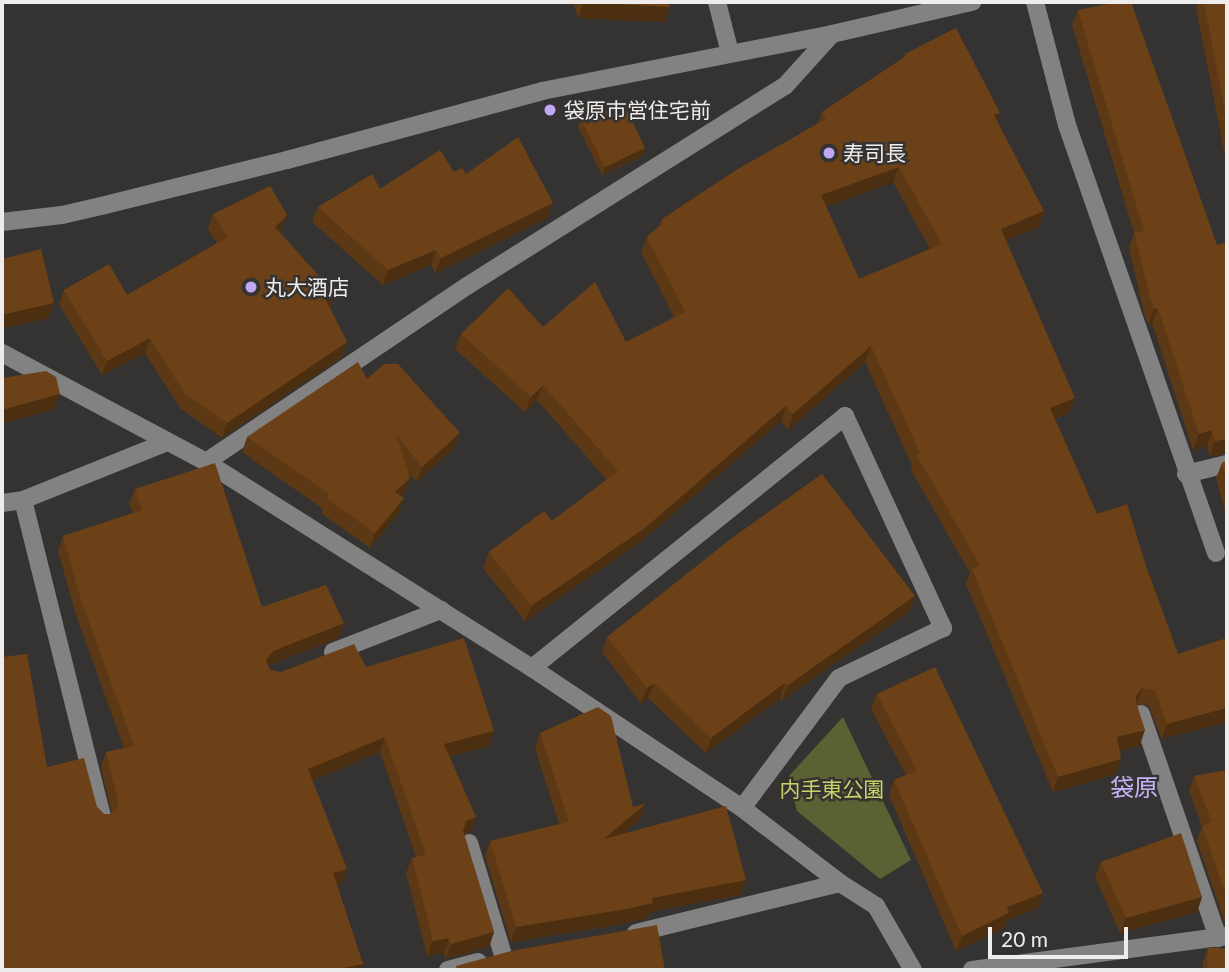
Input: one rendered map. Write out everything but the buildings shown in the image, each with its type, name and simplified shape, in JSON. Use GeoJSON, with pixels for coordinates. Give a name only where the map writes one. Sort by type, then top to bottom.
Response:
{"type":"FeatureCollection","features":[{"type":"Feature","properties":{"kind":"street"},"geometry":{"type":"LineString","coordinates":[[717,2],[730,53]]}},
{"type":"Feature","properties":{"kind":"street"},"geometry":{"type":"LineString","coordinates":[[2,222],[62,215],[287,160],[542,91],[832,34],[972,2]]}},
{"type":"Feature","properties":{"kind":"street"},"geometry":{"type":"LineString","coordinates":[[1035,2],[1067,125],[1186,474],[1216,553]]}},
{"type":"Feature","properties":{"kind":"street"},"geometry":{"type":"LineString","coordinates":[[206,462],[467,286],[785,86],[832,34]]}},
{"type":"Feature","properties":{"kind":"street"},"geometry":{"type":"LineString","coordinates":[[2,353],[206,462],[532,668],[742,808],[840,883],[876,906],[913,970]]}},
{"type":"Feature","properties":{"kind":"street"},"geometry":{"type":"LineString","coordinates":[[532,668],[845,416],[943,628],[839,678],[742,808]]}},
{"type":"Feature","properties":{"kind":"street"},"geometry":{"type":"LineString","coordinates":[[2,503],[23,500],[167,442]]}},
{"type":"Feature","properties":{"kind":"street"},"geometry":{"type":"LineString","coordinates":[[1186,474],[1227,464]]}},
{"type":"Feature","properties":{"kind":"street"},"geometry":{"type":"LineString","coordinates":[[23,500],[102,818]]}},
{"type":"Feature","properties":{"kind":"street"},"geometry":{"type":"LineString","coordinates":[[311,661],[441,610]]}},
{"type":"Feature","properties":{"kind":"street"},"geometry":{"type":"LineString","coordinates":[[972,970],[1223,937],[1141,714]]}},
{"type":"Feature","properties":{"kind":"street"},"geometry":{"type":"LineString","coordinates":[[448,970],[509,954],[470,843]]}},
{"type":"Feature","properties":{"kind":"street"},"geometry":{"type":"LineString","coordinates":[[624,935],[840,883]]}},
{"type":"Feature","properties":{"kind":"green space","name":"内手東公園"},"geometry":{"type":"Polygon","coordinates":[[[843,717],[911,860],[880,879],[797,811],[788,777],[843,717]]]}},
{"type":"Feature","properties":{"kind":"place","name":"袋原市営住宅前"},"geometry":{"type":"Point","coordinates":[550,110]}},
{"type":"Feature","properties":{"kind":"place","name":"寿司長"},"geometry":{"type":"Point","coordinates":[829,153]}},
{"type":"Feature","properties":{"kind":"place","name":"丸大酒店"},"geometry":{"type":"Point","coordinates":[251,287]}},
{"type":"Feature","properties":{"kind":"district","name":"袋原"},"geometry":{"type":"Point","coordinates":[1134,787]}}]}
